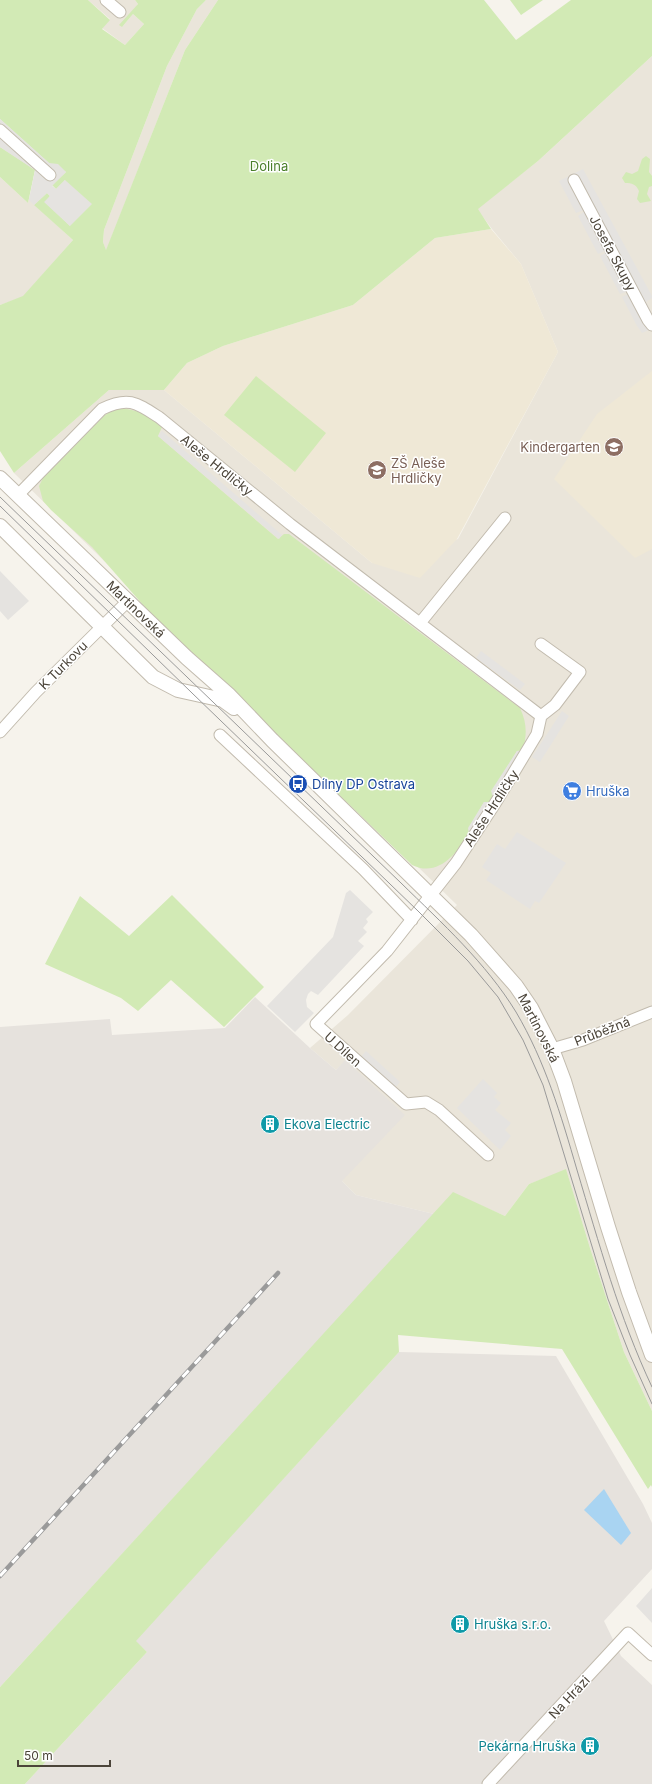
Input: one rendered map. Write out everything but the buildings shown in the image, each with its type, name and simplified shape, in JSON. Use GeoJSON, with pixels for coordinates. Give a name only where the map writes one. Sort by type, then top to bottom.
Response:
{"type":"FeatureCollection","features":[{"type":"Feature","properties":{"kind":"street"},"geometry":{"type":"LineString","coordinates":[[106,0],[120,12]]}},
{"type":"Feature","properties":{"kind":"street"},"geometry":{"type":"LineString","coordinates":[[0,130],[50,175]]}},
{"type":"Feature","properties":{"kind":"street","name":"Josefa Skupy"},"geometry":{"type":"LineString","coordinates":[[574,180],[652,326]]}},
{"type":"Feature","properties":{"kind":"street","name":"Aleše Hrdličky"},"geometry":{"type":"LineString","coordinates":[[18,495],[102,409],[113,404],[125,402],[138,404],[160,418],[290,524],[541,716],[537,734],[504,789],[456,863],[431,895]]}},
{"type":"Feature","properties":{"kind":"street","name":"Martinovská"},"geometry":{"type":"LineString","coordinates":[[0,478],[187,658],[225,692],[471,935],[516,986],[531,1008],[552,1049],[569,1096],[629,1292],[652,1355]]}},
{"type":"Feature","properties":{"kind":"street"},"geometry":{"type":"LineString","coordinates":[[420,624],[505,518]]}},
{"type":"Feature","properties":{"kind":"street","name":"Martinovská"},"geometry":{"type":"LineString","coordinates":[[0,526],[147,672],[158,681],[182,691],[223,700],[272,740]]}},
{"type":"Feature","properties":{"kind":"street","name":"K Turkovu"},"geometry":{"type":"LineString","coordinates":[[0,732],[36,692],[128,601]]}},
{"type":"Feature","properties":{"kind":"street"},"geometry":{"type":"LineString","coordinates":[[541,644],[580,672],[555,705],[541,716]]}},
{"type":"Feature","properties":{"kind":"street"},"geometry":{"type":"LineString","coordinates":[[220,735],[363,869],[412,920]]}},
{"type":"Feature","properties":{"kind":"street","name":"U Dílen"},"geometry":{"type":"LineString","coordinates":[[431,895],[385,953],[316,1024],[406,1104],[426,1102],[439,1110],[488,1155]]}},
{"type":"Feature","properties":{"kind":"street","name":"Průběžná"},"geometry":{"type":"LineString","coordinates":[[552,1049],[583,1040],[652,1012]]}},
{"type":"Feature","properties":{"kind":"street","name":"Na Hrázi"},"geometry":{"type":"LineString","coordinates":[[488,1784],[628,1633],[652,1655]]}},
{"type":"Feature","properties":{"kind":"shaded area"},"geometry":{"type":"Polygon","coordinates":[[[88,0],[135,0],[138,4],[122,27],[133,14],[144,24],[125,45],[102,28],[110,19],[88,0]]]}},
{"type":"Feature","properties":{"kind":"shaded area"},"geometry":{"type":"Polygon","coordinates":[[[206,0],[218,0],[185,50],[106,251],[103,242],[104,230],[167,66],[197,9],[206,0]]]}},
{"type":"Feature","properties":{"kind":"shaded area"},"geometry":{"type":"Polygon","coordinates":[[[652,56],[652,1411],[624,1352],[566,1170],[529,1184],[505,1216],[453,1193],[434,1214],[356,1195],[342,1181],[346,1060],[336,1070],[310,1048],[348,1015],[457,905],[14,473],[109,390],[164,390],[372,563],[458,539],[558,352],[521,264],[477,209],[538,161],[652,56]]]}},
{"type":"Feature","properties":{"kind":"shaded area"},"geometry":{"type":"Polygon","coordinates":[[[0,119],[49,163],[58,164],[66,172],[52,186],[56,189],[65,180],[92,204],[70,226],[44,202],[50,196],[47,193],[35,205],[73,240],[23,297],[0,305],[0,177],[28,203],[35,176],[35,170],[0,147],[0,119]]]}},
{"type":"Feature","properties":{"kind":"shaded area"},"geometry":{"type":"Polygon","coordinates":[[[0,119],[49,163],[58,164],[66,172],[52,186],[56,189],[65,180],[92,204],[70,226],[44,202],[50,196],[47,193],[34,205],[29,200],[35,170],[0,147],[0,119]]]}},
{"type":"Feature","properties":{"kind":"shaded area"},"geometry":{"type":"Polygon","coordinates":[[[583,169],[652,296],[652,298],[646,302],[652,314],[652,327],[642,333],[622,297],[628,294],[628,291],[620,294],[600,256],[607,252],[605,251],[598,254],[578,216],[585,211],[576,213],[559,181],[583,169]]]}},
{"type":"Feature","properties":{"kind":"shaded area","name":"ZŠ Aleše Hrdličky"},"geometry":{"type":"Polygon","coordinates":[[[491,229],[521,264],[558,352],[457,539],[420,578],[372,563],[164,390],[187,363],[223,346],[353,305],[435,238],[491,229]]]}},
{"type":"Feature","properties":{"kind":"shaded area","name":"Kindergarten"},"geometry":{"type":"Polygon","coordinates":[[[652,371],[652,549],[635,558],[554,479],[597,414],[652,371]]]}},
{"type":"Feature","properties":{"kind":"shaded area"},"geometry":{"type":"Polygon","coordinates":[[[162,431],[282,535],[279,539],[158,436],[162,431]]]}},
{"type":"Feature","properties":{"kind":"shaded area"},"geometry":{"type":"Polygon","coordinates":[[[0,571],[29,601],[8,620],[0,611],[0,571]]]}},
{"type":"Feature","properties":{"kind":"shaded area"},"geometry":{"type":"Polygon","coordinates":[[[481,651],[525,684],[520,690],[476,658],[481,651]]]}},
{"type":"Feature","properties":{"kind":"shaded area"},"geometry":{"type":"Polygon","coordinates":[[[562,711],[569,716],[540,762],[532,757],[562,711]]]}},
{"type":"Feature","properties":{"kind":"shaded area"},"geometry":{"type":"Polygon","coordinates":[[[517,751],[521,751],[493,797],[491,791],[517,751]]]}},
{"type":"Feature","properties":{"kind":"shaded area"},"geometry":{"type":"Polygon","coordinates":[[[484,802],[490,802],[469,834],[468,828],[484,802]]]}},
{"type":"Feature","properties":{"kind":"shaded area"},"geometry":{"type":"Polygon","coordinates":[[[517,832],[566,863],[539,903],[535,901],[530,909],[486,880],[491,873],[482,867],[497,844],[505,849],[517,832]]]}},
{"type":"Feature","properties":{"kind":"shaded area"},"geometry":{"type":"Polygon","coordinates":[[[350,890],[373,912],[366,919],[368,922],[363,928],[367,932],[358,941],[364,946],[318,995],[311,991],[308,994],[306,1000],[307,1007],[314,1013],[295,1032],[267,1006],[333,937],[346,893],[350,890]]]}},
{"type":"Feature","properties":{"kind":"shaded area"},"geometry":{"type":"Polygon","coordinates":[[[255,997],[336,1070],[345,1060],[405,1115],[342,1181],[356,1195],[434,1214],[0,1687],[0,1027],[110,1019],[112,1035],[225,1028],[255,997]]]}},
{"type":"Feature","properties":{"kind":"shaded area"},"geometry":{"type":"Polygon","coordinates":[[[366,1051],[400,1082],[394,1089],[360,1058],[366,1051]]]}},
{"type":"Feature","properties":{"kind":"shaded area"},"geometry":{"type":"Polygon","coordinates":[[[483,1079],[497,1093],[494,1097],[501,1103],[495,1110],[511,1123],[505,1130],[511,1136],[500,1150],[457,1108],[483,1079]]]}},
{"type":"Feature","properties":{"kind":"shaded area"},"geometry":{"type":"Polygon","coordinates":[[[399,1352],[556,1356],[643,1504],[652,1523],[652,1569],[604,1621],[621,1656],[652,1685],[652,1784],[25,1784],[147,1652],[135,1641],[399,1352]]]}},
{"type":"Feature","properties":{"kind":"shaded area"},"geometry":{"type":"Polygon","coordinates":[[[652,1588],[652,1623],[636,1606],[652,1588]]]}},
{"type":"Feature","properties":{"kind":"green space","name":"Dolina"},"geometry":{"type":"Polygon","coordinates":[[[0,0],[88,0],[110,20],[102,29],[125,45],[144,24],[133,14],[122,27],[119,25],[138,4],[135,0],[206,0],[197,9],[167,66],[104,230],[103,242],[106,250],[185,50],[218,0],[484,0],[516,40],[571,0],[652,0],[652,56],[538,161],[478,209],[491,229],[435,238],[353,305],[223,346],[187,363],[164,390],[109,390],[14,473],[0,451],[0,305],[23,296],[73,240],[34,205],[47,193],[50,196],[45,202],[70,226],[65,180],[56,189],[52,185],[66,172],[49,163],[0,119],[0,0]]]}},
{"type":"Feature","properties":{"kind":"green space"},"geometry":{"type":"Polygon","coordinates":[[[510,0],[543,0],[521,15],[510,0]]]}},
{"type":"Feature","properties":{"kind":"green space"},"geometry":{"type":"Polygon","coordinates":[[[0,147],[35,170],[28,203],[0,177],[0,147]]]}},
{"type":"Feature","properties":{"kind":"green space"},"geometry":{"type":"Polygon","coordinates":[[[646,156],[650,159],[649,172],[652,176],[652,186],[649,187],[647,194],[651,201],[640,203],[637,199],[639,191],[637,187],[632,184],[625,183],[622,178],[626,172],[632,174],[638,171],[642,159],[646,156]]]}},
{"type":"Feature","properties":{"kind":"green space"},"geometry":{"type":"Polygon","coordinates":[[[256,376],[326,433],[295,472],[224,415],[256,376]]]}},
{"type":"Feature","properties":{"kind":"green space"},"geometry":{"type":"Polygon","coordinates":[[[119,408],[137,411],[153,419],[162,427],[158,436],[278,539],[284,534],[289,534],[520,708],[526,729],[523,750],[517,751],[492,791],[493,797],[490,802],[484,802],[469,829],[469,834],[459,849],[446,862],[430,868],[421,868],[412,865],[151,614],[92,547],[43,501],[39,486],[43,478],[104,416],[112,410],[119,408]]]}},
{"type":"Feature","properties":{"kind":"green space"},"geometry":{"type":"Polygon","coordinates":[[[172,895],[264,987],[224,1027],[171,980],[138,1011],[121,998],[45,964],[80,896],[129,936],[172,895]]]}},
{"type":"Feature","properties":{"kind":"green space"},"geometry":{"type":"Polygon","coordinates":[[[566,1169],[624,1352],[652,1411],[652,1487],[651,1485],[648,1489],[562,1349],[398,1335],[399,1352],[136,1641],[147,1652],[25,1784],[0,1784],[0,1687],[453,1192],[505,1216],[529,1184],[566,1169]]]}},
{"type":"Feature","properties":{"kind":"water"},"geometry":{"type":"Polygon","coordinates":[[[604,1489],[631,1533],[621,1545],[584,1510],[604,1489]]]}},
{"type":"Feature","properties":{"kind":"tram line"},"geometry":{"type":"LineString","coordinates":[[0,497],[432,913],[463,944],[504,994],[516,1012],[544,1069],[565,1129],[610,1280],[629,1334],[652,1387]]}},
{"type":"Feature","properties":{"kind":"tram line"},"geometry":{"type":"LineString","coordinates":[[0,506],[418,911],[468,961],[498,997],[523,1040],[543,1085],[608,1299],[630,1355],[652,1404]]}},
{"type":"Feature","properties":{"kind":"railway"},"geometry":{"type":"LineString","coordinates":[[0,1576],[278,1273]]}},
{"type":"Feature","properties":{"kind":"place","name":"Kindergarten"},"geometry":{"type":"Point","coordinates":[614,447]}},
{"type":"Feature","properties":{"kind":"place","name":"ZŠ Aleše Hrdličky"},"geometry":{"type":"Point","coordinates":[377,470]}},
{"type":"Feature","properties":{"kind":"place","name":"Dílny DP Ostrava"},"geometry":{"type":"Point","coordinates":[298,784]}},
{"type":"Feature","properties":{"kind":"place","name":"Hruška"},"geometry":{"type":"Point","coordinates":[572,791]}},
{"type":"Feature","properties":{"kind":"place","name":"Ekova Electric"},"geometry":{"type":"Point","coordinates":[270,1124]}},
{"type":"Feature","properties":{"kind":"place","name":"Hruška s.r.o."},"geometry":{"type":"Point","coordinates":[460,1624]}},
{"type":"Feature","properties":{"kind":"place","name":"Pekárna Hruška"},"geometry":{"type":"Point","coordinates":[590,1746]}}]}
